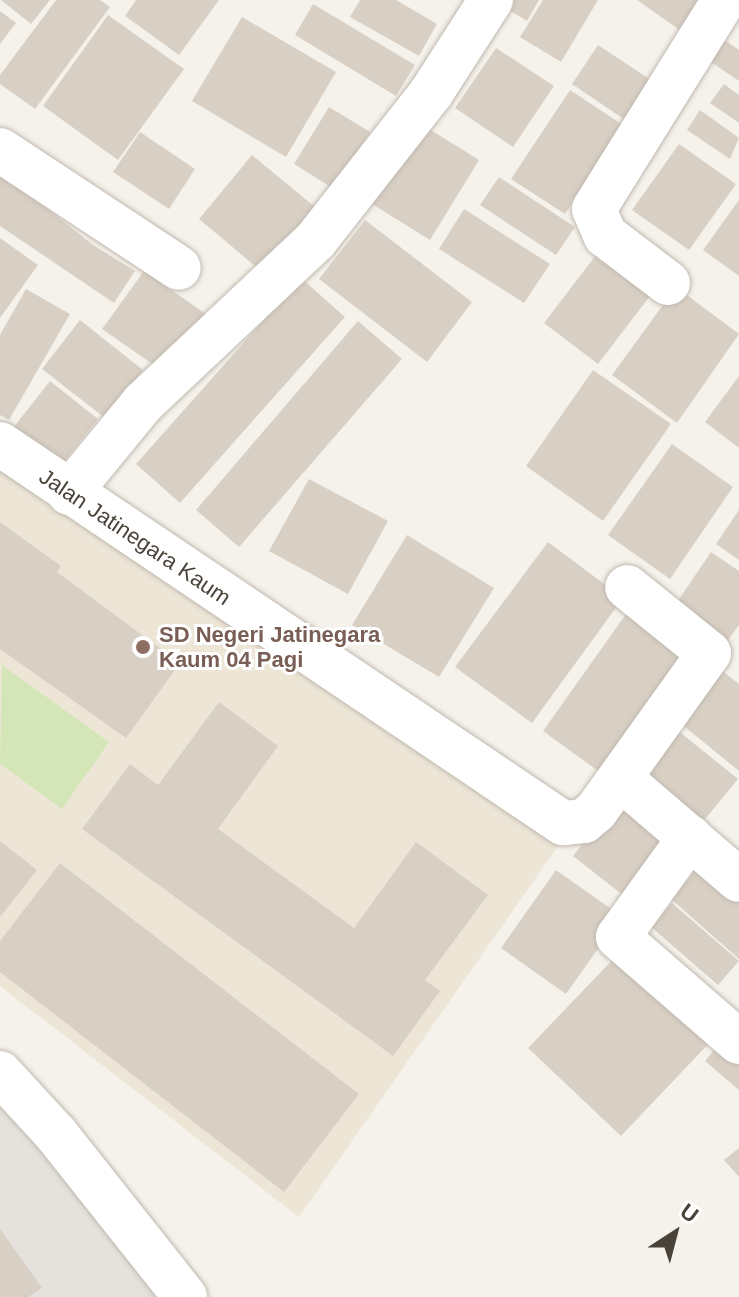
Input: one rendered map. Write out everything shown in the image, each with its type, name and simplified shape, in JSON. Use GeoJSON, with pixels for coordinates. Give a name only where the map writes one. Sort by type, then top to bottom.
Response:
{"type":"FeatureCollection","features":[{"type":"Feature","properties":{"kind":"street"},"geometry":{"type":"LineString","coordinates":[[69,493],[143,403],[315,241],[431,93],[491,0]]}},
{"type":"Feature","properties":{"kind":"street"},"geometry":{"type":"LineString","coordinates":[[668,283],[605,235],[594,209],[724,0]]}},
{"type":"Feature","properties":{"kind":"street"},"geometry":{"type":"LineString","coordinates":[[0,150],[179,268]]}},
{"type":"Feature","properties":{"kind":"street","name":"Jalan Jatinegara Kaum"},"geometry":{"type":"LineString","coordinates":[[0,444],[553,817],[575,823],[592,813],[621,779]]}},
{"type":"Feature","properties":{"kind":"street"},"geometry":{"type":"LineString","coordinates":[[627,587],[709,653],[621,779],[739,880]]}},
{"type":"Feature","properties":{"kind":"street"},"geometry":{"type":"LineString","coordinates":[[690,837],[618,937],[739,1042]]}},
{"type":"Feature","properties":{"kind":"street"},"geometry":{"type":"LineString","coordinates":[[0,1073],[56,1134],[185,1297]]}},
{"type":"Feature","properties":{"kind":"shaded area","name":"SD Negeri Jatinegara Kaum 04 Pagi"},"geometry":{"type":"Polygon","coordinates":[[[0,457],[565,836],[299,1217],[0,986],[0,457]]]}},
{"type":"Feature","properties":{"kind":"shaded area"},"geometry":{"type":"Polygon","coordinates":[[[0,1080],[204,1297],[0,1297],[0,1080]]]}},
{"type":"Feature","properties":{"kind":"green space"},"geometry":{"type":"Polygon","coordinates":[[[2,665],[109,742],[62,809],[0,764],[2,665]]]}},
{"type":"Feature","properties":{"kind":"building"},"geometry":{"type":"Polygon","coordinates":[[[1,0],[50,0],[31,24],[1,0]]]}},
{"type":"Feature","properties":{"kind":"building"},"geometry":{"type":"Polygon","coordinates":[[[56,0],[100,0],[110,7],[35,109],[0,84],[0,75],[56,0]]]}},
{"type":"Feature","properties":{"kind":"building"},"geometry":{"type":"Polygon","coordinates":[[[136,0],[219,0],[179,55],[125,16],[136,0]]]}},
{"type":"Feature","properties":{"kind":"building"},"geometry":{"type":"Polygon","coordinates":[[[360,0],[396,0],[437,24],[419,56],[350,17],[360,0]]]}},
{"type":"Feature","properties":{"kind":"building"},"geometry":{"type":"Polygon","coordinates":[[[506,0],[539,0],[527,21],[502,6],[506,0]]]}},
{"type":"Feature","properties":{"kind":"building"},"geometry":{"type":"Polygon","coordinates":[[[543,0],[598,0],[561,62],[520,37],[543,0]]]}},
{"type":"Feature","properties":{"kind":"building"},"geometry":{"type":"Polygon","coordinates":[[[637,0],[706,0],[684,33],[637,0]]]}},
{"type":"Feature","properties":{"kind":"building"},"geometry":{"type":"Polygon","coordinates":[[[313,4],[415,65],[396,96],[295,35],[313,4]]]}},
{"type":"Feature","properties":{"kind":"building"},"geometry":{"type":"Polygon","coordinates":[[[0,11],[16,23],[0,44],[0,11]]]}},
{"type":"Feature","properties":{"kind":"building"},"geometry":{"type":"Polygon","coordinates":[[[108,15],[184,69],[118,160],[43,106],[108,15]]]}},
{"type":"Feature","properties":{"kind":"building"},"geometry":{"type":"Polygon","coordinates":[[[242,17],[336,72],[286,157],[192,101],[242,17]]]}},
{"type":"Feature","properties":{"kind":"building"},"geometry":{"type":"Polygon","coordinates":[[[723,39],[739,50],[739,81],[708,60],[723,39]]]}},
{"type":"Feature","properties":{"kind":"building"},"geometry":{"type":"Polygon","coordinates":[[[598,45],[663,88],[637,128],[572,84],[598,45]]]}},
{"type":"Feature","properties":{"kind":"building"},"geometry":{"type":"Polygon","coordinates":[[[496,48],[554,86],[513,147],[455,108],[496,48]]]}},
{"type":"Feature","properties":{"kind":"building"},"geometry":{"type":"Polygon","coordinates":[[[724,84],[739,95],[739,123],[710,103],[724,84]]]}},
{"type":"Feature","properties":{"kind":"building"},"geometry":{"type":"Polygon","coordinates":[[[570,90],[623,125],[565,214],[511,179],[570,90]]]}},
{"type":"Feature","properties":{"kind":"building"},"geometry":{"type":"Polygon","coordinates":[[[329,107],[370,132],[334,189],[294,164],[329,107]]]}},
{"type":"Feature","properties":{"kind":"building"},"geometry":{"type":"Polygon","coordinates":[[[700,110],[739,138],[730,159],[687,130],[700,110]]]}},
{"type":"Feature","properties":{"kind":"building"},"geometry":{"type":"Polygon","coordinates":[[[421,124],[479,160],[430,240],[372,204],[421,124]]]}},
{"type":"Feature","properties":{"kind":"building"},"geometry":{"type":"Polygon","coordinates":[[[140,132],[195,169],[169,209],[113,172],[140,132]]]}},
{"type":"Feature","properties":{"kind":"building"},"geometry":{"type":"Polygon","coordinates":[[[679,144],[736,184],[689,250],[632,210],[679,144]]]}},
{"type":"Feature","properties":{"kind":"building"},"geometry":{"type":"Polygon","coordinates":[[[252,155],[315,207],[261,271],[199,219],[252,155]]]}},
{"type":"Feature","properties":{"kind":"building"},"geometry":{"type":"Polygon","coordinates":[[[0,171],[93,245],[135,271],[114,303],[0,226],[0,171]]]}},
{"type":"Feature","properties":{"kind":"building"},"geometry":{"type":"Polygon","coordinates":[[[499,177],[575,227],[556,255],[480,205],[499,177]]]}},
{"type":"Feature","properties":{"kind":"building"},"geometry":{"type":"Polygon","coordinates":[[[739,200],[739,276],[703,250],[739,200]]]}},
{"type":"Feature","properties":{"kind":"building"},"geometry":{"type":"Polygon","coordinates":[[[464,209],[550,264],[524,303],[439,249],[464,209]]]}},
{"type":"Feature","properties":{"kind":"building"},"geometry":{"type":"Polygon","coordinates":[[[365,220],[472,302],[427,362],[319,279],[365,220]]]}},
{"type":"Feature","properties":{"kind":"building"},"geometry":{"type":"Polygon","coordinates":[[[0,238],[38,265],[0,318],[0,238]]]}},
{"type":"Feature","properties":{"kind":"building"},"geometry":{"type":"Polygon","coordinates":[[[596,255],[650,296],[598,364],[544,323],[596,255]]]}},
{"type":"Feature","properties":{"kind":"building"},"geometry":{"type":"Polygon","coordinates":[[[144,271],[206,314],[164,372],[102,329],[144,271]]]}},
{"type":"Feature","properties":{"kind":"building"},"geometry":{"type":"Polygon","coordinates":[[[301,278],[345,317],[180,503],[136,464],[301,278]]]}},
{"type":"Feature","properties":{"kind":"building"},"geometry":{"type":"Polygon","coordinates":[[[676,287],[739,334],[677,423],[612,375],[676,287]]]}},
{"type":"Feature","properties":{"kind":"building"},"geometry":{"type":"Polygon","coordinates":[[[26,289],[70,314],[9,420],[0,415],[0,335],[26,289]]]}},
{"type":"Feature","properties":{"kind":"building"},"geometry":{"type":"Polygon","coordinates":[[[80,320],[143,370],[105,418],[42,369],[80,320]]]}},
{"type":"Feature","properties":{"kind":"building"},"geometry":{"type":"Polygon","coordinates":[[[358,321],[402,359],[239,547],[196,510],[358,321]]]}},
{"type":"Feature","properties":{"kind":"building"},"geometry":{"type":"Polygon","coordinates":[[[593,370],[671,424],[603,521],[526,466],[593,370]]]}},
{"type":"Feature","properties":{"kind":"building"},"geometry":{"type":"Polygon","coordinates":[[[739,376],[739,448],[705,422],[739,376]]]}},
{"type":"Feature","properties":{"kind":"building"},"geometry":{"type":"Polygon","coordinates":[[[50,381],[98,419],[61,465],[13,428],[50,381]]]}},
{"type":"Feature","properties":{"kind":"building"},"geometry":{"type":"Polygon","coordinates":[[[672,444],[733,487],[670,579],[608,535],[672,444]]]}},
{"type":"Feature","properties":{"kind":"building"},"geometry":{"type":"Polygon","coordinates":[[[309,479],[388,521],[348,594],[269,551],[309,479]]]}},
{"type":"Feature","properties":{"kind":"building"},"geometry":{"type":"Polygon","coordinates":[[[739,510],[739,560],[716,544],[739,510]]]}},
{"type":"Feature","properties":{"kind":"building"},"geometry":{"type":"Polygon","coordinates":[[[0,522],[61,566],[57,572],[180,663],[126,738],[0,649],[0,522]]]}},
{"type":"Feature","properties":{"kind":"building"},"geometry":{"type":"Polygon","coordinates":[[[407,535],[494,588],[439,677],[352,625],[407,535]]]}},
{"type":"Feature","properties":{"kind":"building"},"geometry":{"type":"Polygon","coordinates":[[[548,542],[623,598],[532,723],[455,667],[548,542]]]}},
{"type":"Feature","properties":{"kind":"building"},"geometry":{"type":"Polygon","coordinates":[[[711,552],[739,571],[739,625],[723,647],[671,611],[711,552]]]}},
{"type":"Feature","properties":{"kind":"building"},"geometry":{"type":"Polygon","coordinates":[[[631,607],[693,653],[605,776],[543,731],[631,607]]]}},
{"type":"Feature","properties":{"kind":"building"},"geometry":{"type":"Polygon","coordinates":[[[716,666],[739,684],[739,771],[674,718],[716,666]]]}},
{"type":"Feature","properties":{"kind":"building"},"geometry":{"type":"Polygon","coordinates":[[[219,702],[278,746],[218,829],[354,928],[416,842],[488,895],[425,980],[440,991],[393,1056],[82,829],[130,764],[158,785],[219,702]]]}},
{"type":"Feature","properties":{"kind":"building"},"geometry":{"type":"Polygon","coordinates":[[[671,725],[738,779],[697,829],[631,774],[671,725]]]}},
{"type":"Feature","properties":{"kind":"building"},"geometry":{"type":"Polygon","coordinates":[[[625,790],[676,829],[624,896],[573,856],[625,790]]]}},
{"type":"Feature","properties":{"kind":"building"},"geometry":{"type":"Polygon","coordinates":[[[0,841],[37,870],[0,917],[0,841]]]}},
{"type":"Feature","properties":{"kind":"building"},"geometry":{"type":"Polygon","coordinates":[[[705,860],[739,891],[739,959],[671,899],[705,860]]]}},
{"type":"Feature","properties":{"kind":"building"},"geometry":{"type":"Polygon","coordinates":[[[60,863],[359,1094],[284,1192],[0,972],[0,941],[60,863]]]}},
{"type":"Feature","properties":{"kind":"building"},"geometry":{"type":"Polygon","coordinates":[[[556,870],[621,916],[566,994],[501,948],[556,870]]]}},
{"type":"Feature","properties":{"kind":"building"},"geometry":{"type":"Polygon","coordinates":[[[672,903],[739,961],[718,985],[651,927],[672,903]]]}},
{"type":"Feature","properties":{"kind":"building"},"geometry":{"type":"Polygon","coordinates":[[[622,950],[714,1038],[621,1136],[528,1048],[622,950]]]}},
{"type":"Feature","properties":{"kind":"building"},"geometry":{"type":"Polygon","coordinates":[[[724,1038],[739,1051],[739,1090],[705,1061],[724,1038]]]}},
{"type":"Feature","properties":{"kind":"building"},"geometry":{"type":"Polygon","coordinates":[[[739,1148],[739,1177],[724,1160],[739,1148]]]}},
{"type":"Feature","properties":{"kind":"building"},"geometry":{"type":"Polygon","coordinates":[[[0,1229],[42,1288],[28,1297],[0,1297],[0,1229]]]}},
{"type":"Feature","properties":{"kind":"place","name":"SD Negeri Jatinegara Kaum 04 Pagi"},"geometry":{"type":"Point","coordinates":[143,647]}}]}
